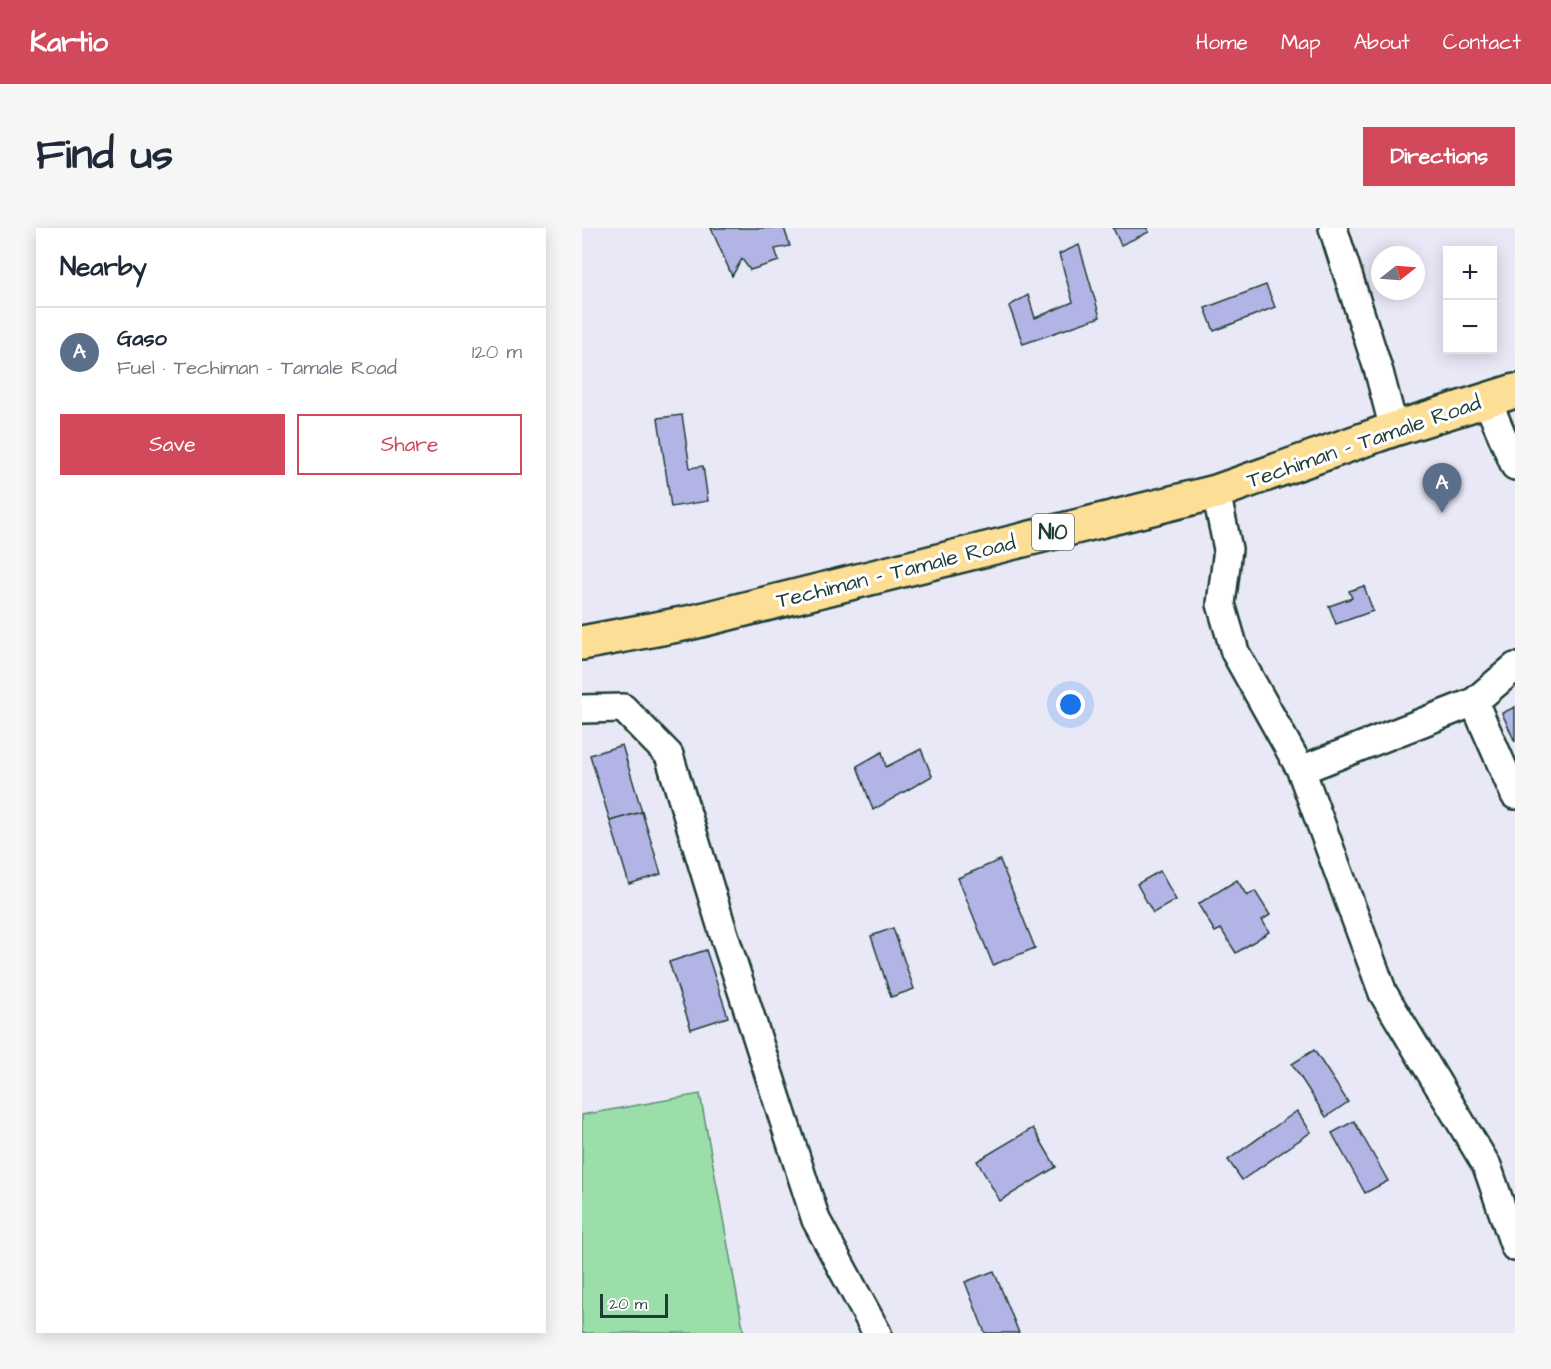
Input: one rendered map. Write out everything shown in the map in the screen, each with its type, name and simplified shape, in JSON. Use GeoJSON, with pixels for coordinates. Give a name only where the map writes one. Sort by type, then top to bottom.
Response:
{"type":"FeatureCollection","features":[{"type":"Feature","properties":{"kind":"highway","name":"Techiman - Tamale Road"},"geometry":{"type":"LineString","coordinates":[[582,643],[693,622],[1216,492],[1394,429],[1501,395]]}},
{"type":"Feature","properties":{"kind":"street"},"geometry":{"type":"LineString","coordinates":[[1333,228],[1379,372],[1394,429]]}},
{"type":"Feature","properties":{"kind":"street"},"geometry":{"type":"LineString","coordinates":[[1501,395],[1515,466]]}},
{"type":"Feature","properties":{"kind":"street"},"geometry":{"type":"LineString","coordinates":[[1216,492],[1228,549],[1221,604],[1234,652],[1301,770],[1383,993],[1487,1166],[1515,1247]]}},
{"type":"Feature","properties":{"kind":"street"},"geometry":{"type":"LineString","coordinates":[[1301,770],[1474,702],[1515,667]]}},
{"type":"Feature","properties":{"kind":"street"},"geometry":{"type":"LineString","coordinates":[[1474,702],[1515,795]]}},
{"type":"Feature","properties":{"kind":"street"},"geometry":{"type":"LineString","coordinates":[[582,709],[623,708],[669,755],[724,938],[816,1220],[877,1333]]}},
{"type":"Feature","properties":{"kind":"green space"},"geometry":{"type":"Polygon","coordinates":[[[700,1094],[744,1333],[582,1333],[582,1115],[700,1094]]]}},
{"type":"Feature","properties":{"kind":"building"},"geometry":{"type":"Polygon","coordinates":[[[711,228],[784,228],[790,246],[775,249],[779,261],[750,270],[742,259],[732,276],[711,228]]]}},
{"type":"Feature","properties":{"kind":"building"},"geometry":{"type":"Polygon","coordinates":[[[1113,228],[1147,228],[1149,232],[1121,245],[1113,228]]]}},
{"type":"Feature","properties":{"kind":"building"},"geometry":{"type":"Polygon","coordinates":[[[1079,245],[1100,317],[1023,344],[1009,306],[1028,295],[1035,318],[1073,302],[1059,254],[1079,245]]]}},
{"type":"Feature","properties":{"kind":"building"},"geometry":{"type":"Polygon","coordinates":[[[1266,285],[1275,307],[1214,331],[1205,308],[1266,285]]]}},
{"type":"Feature","properties":{"kind":"building"},"geometry":{"type":"Polygon","coordinates":[[[682,415],[690,468],[703,466],[708,501],[671,507],[658,418],[682,415]]]}},
{"type":"Feature","properties":{"kind":"building"},"geometry":{"type":"Polygon","coordinates":[[[1364,586],[1373,611],[1336,624],[1329,606],[1352,598],[1349,591],[1364,586]]]}},
{"type":"Feature","properties":{"kind":"building"},"geometry":{"type":"Polygon","coordinates":[[[1515,707],[1515,742],[1502,713],[1515,707]]]}},
{"type":"Feature","properties":{"kind":"building"},"geometry":{"type":"Polygon","coordinates":[[[622,745],[642,812],[610,821],[590,755],[622,745]]]}},
{"type":"Feature","properties":{"kind":"building"},"geometry":{"type":"Polygon","coordinates":[[[921,749],[932,776],[873,810],[857,766],[882,752],[886,767],[921,749]]]}},
{"type":"Feature","properties":{"kind":"building"},"geometry":{"type":"Polygon","coordinates":[[[642,812],[661,874],[629,884],[610,821],[642,812]]]}},
{"type":"Feature","properties":{"kind":"building"},"geometry":{"type":"Polygon","coordinates":[[[1000,860],[1035,948],[993,965],[958,878],[1000,860]]]}},
{"type":"Feature","properties":{"kind":"building"},"geometry":{"type":"Polygon","coordinates":[[[1160,871],[1176,900],[1153,913],[1137,884],[1160,871]]]}},
{"type":"Feature","properties":{"kind":"building"},"geometry":{"type":"Polygon","coordinates":[[[1237,880],[1247,896],[1255,891],[1270,915],[1262,920],[1269,932],[1236,953],[1221,929],[1215,932],[1198,904],[1237,880]]]}},
{"type":"Feature","properties":{"kind":"building"},"geometry":{"type":"Polygon","coordinates":[[[893,928],[914,989],[891,997],[871,936],[893,928]]]}},
{"type":"Feature","properties":{"kind":"building"},"geometry":{"type":"Polygon","coordinates":[[[706,950],[728,1017],[691,1029],[669,962],[706,950]]]}},
{"type":"Feature","properties":{"kind":"building"},"geometry":{"type":"Polygon","coordinates":[[[1314,1050],[1348,1102],[1326,1117],[1292,1064],[1314,1050]]]}},
{"type":"Feature","properties":{"kind":"building"},"geometry":{"type":"Polygon","coordinates":[[[1297,1111],[1311,1132],[1242,1180],[1228,1160],[1297,1111]]]}},
{"type":"Feature","properties":{"kind":"building"},"geometry":{"type":"Polygon","coordinates":[[[1354,1121],[1388,1181],[1365,1193],[1332,1133],[1354,1121]]]}},
{"type":"Feature","properties":{"kind":"building"},"geometry":{"type":"Polygon","coordinates":[[[1033,1128],[1056,1167],[1000,1201],[977,1161],[1033,1128]]]}},
{"type":"Feature","properties":{"kind":"building"},"geometry":{"type":"Polygon","coordinates":[[[994,1271],[1019,1333],[985,1333],[965,1282],[994,1271]]]}},
{"type":"Feature","properties":{"kind":"place","name":"Gaso"},"geometry":{"type":"Point","coordinates":[1442,513]}}]}
